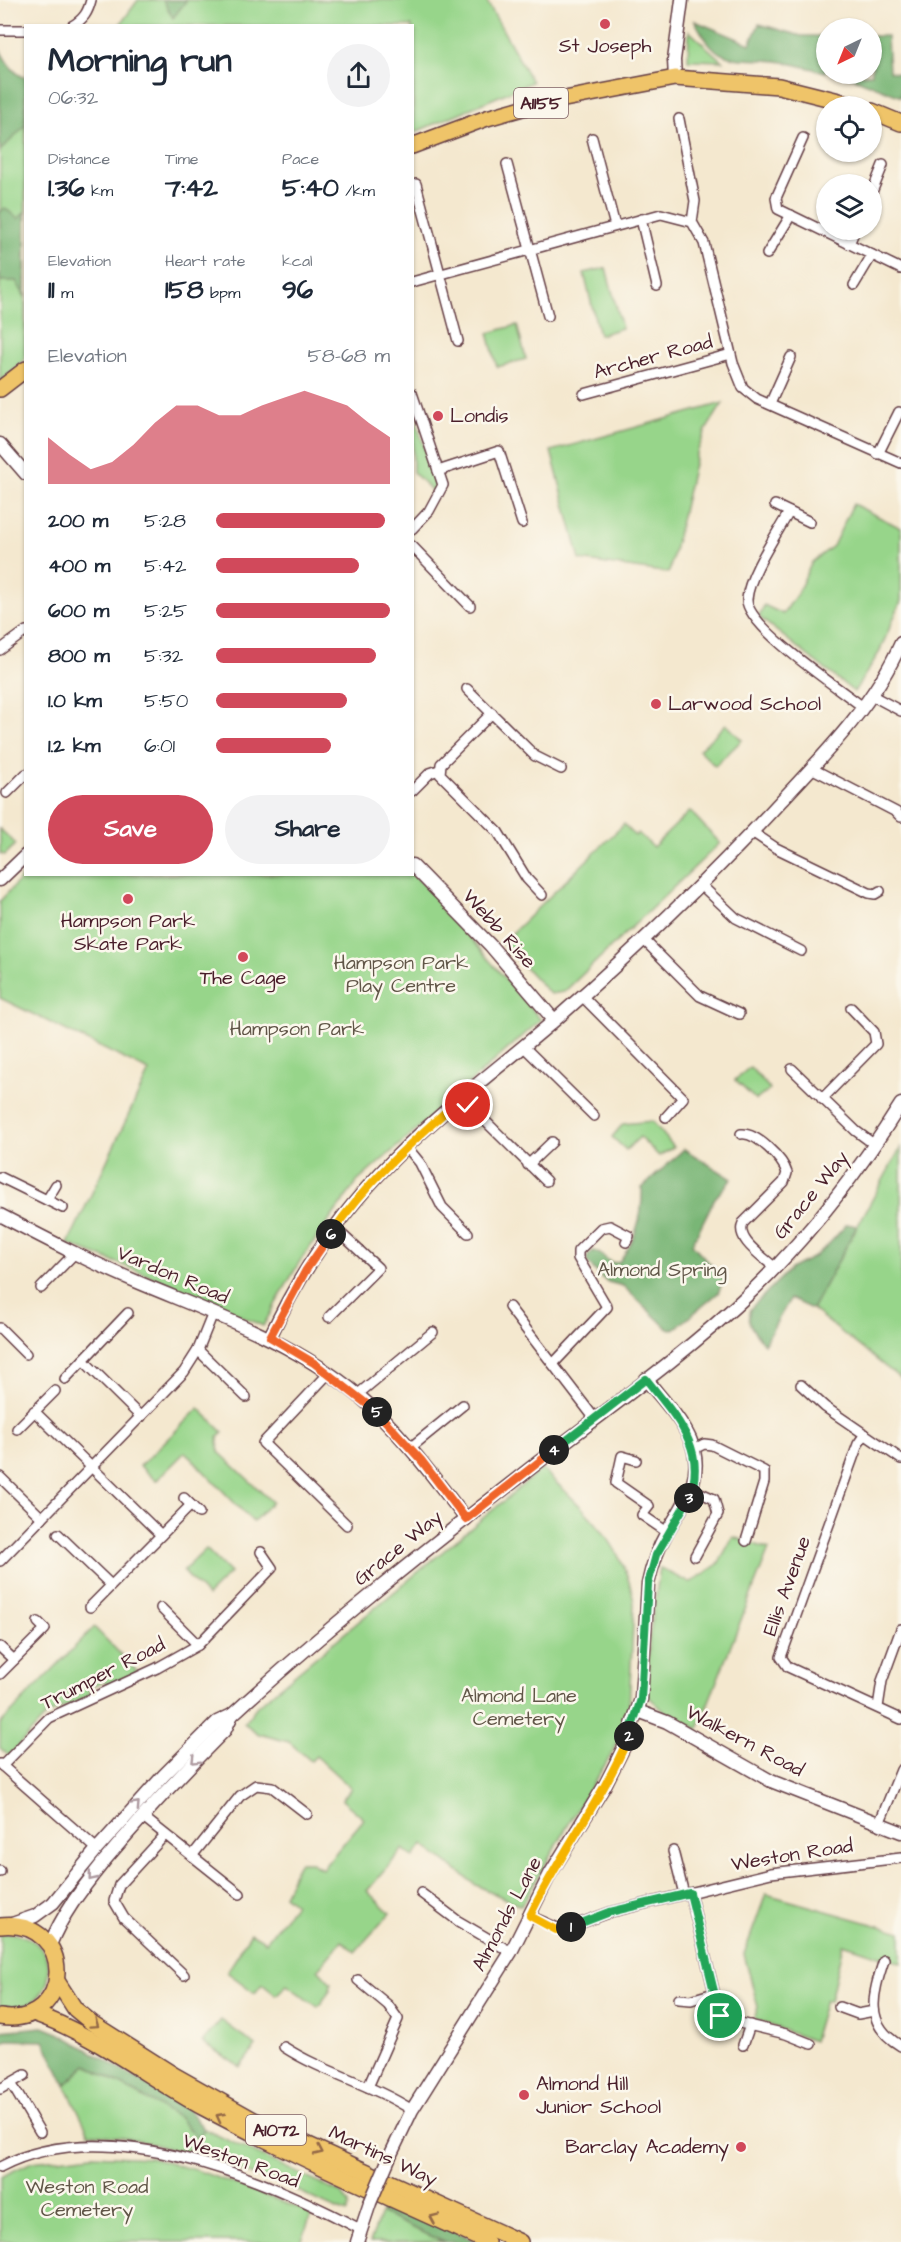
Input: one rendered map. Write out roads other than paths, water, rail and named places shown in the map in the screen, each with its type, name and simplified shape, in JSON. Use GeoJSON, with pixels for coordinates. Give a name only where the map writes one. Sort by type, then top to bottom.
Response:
{"type":"FeatureCollection","features":[{"type":"Feature","properties":{"kind":"main road","name":"A1155"},"geometry":{"type":"LineString","coordinates":[[414,145],[487,118],[533,105],[675,78],[779,86],[819,96]]}},
{"type":"Feature","properties":{"kind":"main road"},"geometry":{"type":"LineString","coordinates":[[882,115],[901,123]]}},
{"type":"Feature","properties":{"kind":"main road"},"geometry":{"type":"LineString","coordinates":[[0,390],[24,371]]}},
{"type":"Feature","properties":{"kind":"main road"},"geometry":{"type":"LineString","coordinates":[[6,1925],[33,1930],[50,1945]]}},
{"type":"Feature","properties":{"kind":"main road","name":"Martins Way"},"geometry":{"type":"LineString","coordinates":[[50,1945],[58,1968],[57,1981],[75,2009],[92,2023],[254,2120],[520,2242]]}},
{"type":"Feature","properties":{"kind":"main road"},"geometry":{"type":"LineString","coordinates":[[33,2013],[44,2005],[57,1981]]}},
{"type":"Feature","properties":{"kind":"main road","name":"A1072"},"geometry":{"type":"LineString","coordinates":[[0,2018],[22,2018],[33,2013],[63,2024],[168,2089],[249,2132],[487,2242]]}},
{"type":"Feature","properties":{"kind":"street"},"geometry":{"type":"LineString","coordinates":[[76,24],[81,21],[89,10],[92,0]]}},
{"type":"Feature","properties":{"kind":"street"},"geometry":{"type":"LineString","coordinates":[[675,78],[674,60],[682,0]]}},
{"type":"Feature","properties":{"kind":"street"},"geometry":{"type":"LineString","coordinates":[[0,30],[24,30]]}},
{"type":"Feature","properties":{"kind":"street","name":"Archer Road"},"geometry":{"type":"LineString","coordinates":[[679,119],[695,201],[692,222],[704,243],[731,354],[743,388],[770,404],[901,463]]}},
{"type":"Feature","properties":{"kind":"street"},"geometry":{"type":"LineString","coordinates":[[592,138],[615,226]]}},
{"type":"Feature","properties":{"kind":"street"},"geometry":{"type":"LineString","coordinates":[[803,138],[776,198],[778,209],[901,269]]}},
{"type":"Feature","properties":{"kind":"street"},"geometry":{"type":"LineString","coordinates":[[507,164],[548,316]]}},
{"type":"Feature","properties":{"kind":"street"},"geometry":{"type":"LineString","coordinates":[[879,174],[883,165]]}},
{"type":"Feature","properties":{"kind":"street"},"geometry":{"type":"LineString","coordinates":[[416,184],[458,341]]}},
{"type":"Feature","properties":{"kind":"street"},"geometry":{"type":"LineString","coordinates":[[414,282],[661,214],[692,222]]}},
{"type":"Feature","properties":{"kind":"street"},"geometry":{"type":"LineString","coordinates":[[767,254],[791,215]]}},
{"type":"Feature","properties":{"kind":"street"},"geometry":{"type":"LineString","coordinates":[[640,219],[657,286]]}},
{"type":"Feature","properties":{"kind":"street"},"geometry":{"type":"LineString","coordinates":[[849,244],[851,240]]}},
{"type":"Feature","properties":{"kind":"street"},"geometry":{"type":"LineString","coordinates":[[854,285],[872,255]]}},
{"type":"Feature","properties":{"kind":"street","name":"Archer Road"},"geometry":{"type":"LineString","coordinates":[[584,394],[731,354]]}},
{"type":"Feature","properties":{"kind":"street"},"geometry":{"type":"LineString","coordinates":[[770,404],[791,357]]}},
{"type":"Feature","properties":{"kind":"street"},"geometry":{"type":"LineString","coordinates":[[414,399],[443,485],[429,511],[414,527]]}},
{"type":"Feature","properties":{"kind":"street"},"geometry":{"type":"LineString","coordinates":[[878,454],[899,412]]}},
{"type":"Feature","properties":{"kind":"street"},"geometry":{"type":"LineString","coordinates":[[0,444],[24,472]]}},
{"type":"Feature","properties":{"kind":"street"},"geometry":{"type":"LineString","coordinates":[[438,471],[499,451],[522,523]]}},
{"type":"Feature","properties":{"kind":"street"},"geometry":{"type":"LineString","coordinates":[[775,505],[810,522]]}},
{"type":"Feature","properties":{"kind":"street"},"geometry":{"type":"LineString","coordinates":[[789,512],[754,578],[747,600],[748,610],[759,624],[788,650],[863,707]]}},
{"type":"Feature","properties":{"kind":"street"},"geometry":{"type":"LineString","coordinates":[[414,548],[470,606]]}},
{"type":"Feature","properties":{"kind":"street"},"geometry":{"type":"LineString","coordinates":[[0,650],[24,632]]}},
{"type":"Feature","properties":{"kind":"street"},"geometry":{"type":"LineString","coordinates":[[270,1337],[306,1270],[366,1187],[406,1146],[644,940],[752,832],[863,707],[901,643]]}},
{"type":"Feature","properties":{"kind":"street"},"geometry":{"type":"LineString","coordinates":[[467,689],[539,759],[561,769]]}},
{"type":"Feature","properties":{"kind":"street"},"geometry":{"type":"LineString","coordinates":[[871,695],[901,711]]}},
{"type":"Feature","properties":{"kind":"street"},"geometry":{"type":"LineString","coordinates":[[492,713],[441,764],[439,770],[442,777],[498,832],[527,879],[542,895]]}},
{"type":"Feature","properties":{"kind":"street"},"geometry":{"type":"LineString","coordinates":[[811,768],[896,812],[901,817]]}},
{"type":"Feature","properties":{"kind":"street"},"geometry":{"type":"LineString","coordinates":[[414,789],[430,773],[439,770]]}},
{"type":"Feature","properties":{"kind":"street"},"geometry":{"type":"LineString","coordinates":[[7,793],[24,776]]}},
{"type":"Feature","properties":{"kind":"street"},"geometry":{"type":"LineString","coordinates":[[752,832],[776,848],[869,893],[875,894],[880,891]]}},
{"type":"Feature","properties":{"kind":"street"},"geometry":{"type":"LineString","coordinates":[[0,880],[24,857]]}},
{"type":"Feature","properties":{"kind":"street","name":"Webb Rise"},"geometry":{"type":"LineString","coordinates":[[414,868],[490,945],[554,1020]]}},
{"type":"Feature","properties":{"kind":"street"},"geometry":{"type":"LineString","coordinates":[[700,884],[736,918],[801,951]]}},
{"type":"Feature","properties":{"kind":"street"},"geometry":{"type":"LineString","coordinates":[[644,940],[700,996],[739,1014]]}},
{"type":"Feature","properties":{"kind":"street"},"geometry":{"type":"LineString","coordinates":[[582,996],[683,1098],[666,1117]]}},
{"type":"Feature","properties":{"kind":"street"},"geometry":{"type":"LineString","coordinates":[[822,1099],[876,1044],[874,1032],[851,1008]]}},
{"type":"Feature","properties":{"kind":"street"},"geometry":{"type":"LineString","coordinates":[[524,1046],[594,1116]]}},
{"type":"Feature","properties":{"kind":"street","name":"Grace Way"},"geometry":{"type":"LineString","coordinates":[[792,1069],[822,1099],[875,1145]]}},
{"type":"Feature","properties":{"kind":"street"},"geometry":{"type":"LineString","coordinates":[[461,1098],[546,1181]]}},
{"type":"Feature","properties":{"kind":"street","name":"Grace Way"},"geometry":{"type":"LineString","coordinates":[[6,1925],[45,1911],[97,1849],[217,1722],[232,1716],[316,1639],[714,1325],[775,1268],[826,1211],[875,1145],[901,1104]]}},
{"type":"Feature","properties":{"kind":"street","name":"Grace Way"},"geometry":{"type":"LineString","coordinates":[[741,1134],[755,1137],[784,1166],[787,1173],[784,1182],[743,1223],[741,1229],[744,1238],[775,1268]]}},
{"type":"Feature","properties":{"kind":"street"},"geometry":{"type":"LineString","coordinates":[[528,1165],[552,1142]]}},
{"type":"Feature","properties":{"kind":"street"},"geometry":{"type":"LineString","coordinates":[[406,1146],[420,1163],[442,1207],[468,1233]]}},
{"type":"Feature","properties":{"kind":"street"},"geometry":{"type":"LineString","coordinates":[[0,1177],[63,1208]]}},
{"type":"Feature","properties":{"kind":"street"},"geometry":{"type":"LineString","coordinates":[[47,1200],[56,1185]]}},
{"type":"Feature","properties":{"kind":"street","name":"Vardon Road"},"geometry":{"type":"LineString","coordinates":[[0,1215],[74,1254],[270,1337],[314,1363],[357,1395],[410,1448],[466,1519]]}},
{"type":"Feature","properties":{"kind":"street"},"geometry":{"type":"LineString","coordinates":[[553,1364],[607,1307],[579,1258],[578,1251],[601,1228],[610,1226],[629,1235]]}},
{"type":"Feature","properties":{"kind":"street"},"geometry":{"type":"LineString","coordinates":[[329,1317],[378,1268],[335,1228]]}},
{"type":"Feature","properties":{"kind":"street"},"geometry":{"type":"LineString","coordinates":[[41,1288],[74,1254]]}},
{"type":"Feature","properties":{"kind":"street"},"geometry":{"type":"LineString","coordinates":[[509,1307],[595,1419]]}},
{"type":"Feature","properties":{"kind":"street"},"geometry":{"type":"LineString","coordinates":[[65,1379],[128,1313]]}},
{"type":"Feature","properties":{"kind":"street"},"geometry":{"type":"LineString","coordinates":[[0,1561],[184,1372],[198,1350],[213,1313]]}},
{"type":"Feature","properties":{"kind":"street"},"geometry":{"type":"LineString","coordinates":[[0,1328],[26,1354]]}},
{"type":"Feature","properties":{"kind":"street"},"geometry":{"type":"LineString","coordinates":[[357,1395],[433,1332]]}},
{"type":"Feature","properties":{"kind":"street"},"geometry":{"type":"LineString","coordinates":[[198,1350],[246,1397]]}},
{"type":"Feature","properties":{"kind":"street"},"geometry":{"type":"LineString","coordinates":[[83,1360],[141,1417]]}},
{"type":"Feature","properties":{"kind":"street"},"geometry":{"type":"LineString","coordinates":[[329,1373],[263,1443],[347,1525]]}},
{"type":"Feature","properties":{"kind":"street","name":"Almonds Lane"},"geometry":{"type":"LineString","coordinates":[[357,2242],[370,2202],[412,2110],[511,1952],[550,1874],[617,1763],[638,1711],[648,1584],[656,1555],[692,1490],[696,1472],[694,1449],[685,1430],[646,1379]]}},
{"type":"Feature","properties":{"kind":"street"},"geometry":{"type":"LineString","coordinates":[[801,1385],[825,1407],[901,1459]]}},
{"type":"Feature","properties":{"kind":"street"},"geometry":{"type":"LineString","coordinates":[[17,1429],[55,1391]]}},
{"type":"Feature","properties":{"kind":"street"},"geometry":{"type":"LineString","coordinates":[[410,1448],[463,1405]]}},
{"type":"Feature","properties":{"kind":"street"},"geometry":{"type":"LineString","coordinates":[[34,1411],[161,1535]]}},
{"type":"Feature","properties":{"kind":"street","name":"Ellis Avenue"},"geometry":{"type":"LineString","coordinates":[[865,1434],[858,1444],[782,1657],[788,1667],[901,1719]]}},
{"type":"Feature","properties":{"kind":"street"},"geometry":{"type":"LineString","coordinates":[[694,1449],[704,1444],[711,1445],[764,1471],[764,1482],[746,1541]]}},
{"type":"Feature","properties":{"kind":"street"},"geometry":{"type":"LineString","coordinates":[[636,1460],[622,1456],[616,1483],[648,1506],[642,1515],[668,1532]]}},
{"type":"Feature","properties":{"kind":"street"},"geometry":{"type":"LineString","coordinates":[[0,1478],[42,1518]]}},
{"type":"Feature","properties":{"kind":"street"},"geometry":{"type":"LineString","coordinates":[[692,1490],[714,1499],[718,1514],[695,1556]]}},
{"type":"Feature","properties":{"kind":"street"},"geometry":{"type":"LineString","coordinates":[[90,1607],[161,1535],[187,1502],[199,1513]]}},
{"type":"Feature","properties":{"kind":"street"},"geometry":{"type":"LineString","coordinates":[[58,1534],[111,1586]]}},
{"type":"Feature","properties":{"kind":"street","name":"Trumper Road"},"geometry":{"type":"LineString","coordinates":[[97,1849],[1,1765],[50,1718],[157,1668],[198,1645],[272,1568],[261,1552]]}},
{"type":"Feature","properties":{"kind":"street","name":"Trumper Road"},"geometry":{"type":"LineString","coordinates":[[161,1608],[198,1645]]}},
{"type":"Feature","properties":{"kind":"street"},"geometry":{"type":"LineString","coordinates":[[0,1674],[45,1629],[38,1622]]}},
{"type":"Feature","properties":{"kind":"street"},"geometry":{"type":"LineString","coordinates":[[878,1707],[882,1681],[901,1629]]}},
{"type":"Feature","properties":{"kind":"street"},"geometry":{"type":"LineString","coordinates":[[0,1647],[14,1660]]}},
{"type":"Feature","properties":{"kind":"street","name":"Walkern Road"},"geometry":{"type":"LineString","coordinates":[[638,1711],[668,1722],[771,1781],[901,1832]]}},
{"type":"Feature","properties":{"kind":"street","name":"Grace Way"},"geometry":{"type":"LineString","coordinates":[[50,1945],[63,1915],[142,1816],[225,1730],[232,1716]]}},
{"type":"Feature","properties":{"kind":"street"},"geometry":{"type":"LineString","coordinates":[[879,1824],[901,1770]]}},
{"type":"Feature","properties":{"kind":"street"},"geometry":{"type":"LineString","coordinates":[[192,1856],[240,1796],[256,1785],[272,1787],[307,1814]]}},
{"type":"Feature","properties":{"kind":"street"},"geometry":{"type":"LineString","coordinates":[[142,1816],[240,1894]]}},
{"type":"Feature","properties":{"kind":"street"},"geometry":{"type":"LineString","coordinates":[[165,1835],[119,1885],[114,1901],[124,1918],[184,1975]]}},
{"type":"Feature","properties":{"kind":"street"},"geometry":{"type":"LineString","coordinates":[[673,1851],[687,1893],[718,2013],[725,2019],[786,2034],[811,2044]]}},
{"type":"Feature","properties":{"kind":"street","name":"Weston Road"},"geometry":{"type":"LineString","coordinates":[[530,1916],[562,1930],[610,1912],[780,1871],[901,1858]]}},
{"type":"Feature","properties":{"kind":"street"},"geometry":{"type":"LineString","coordinates":[[421,1893],[458,1921],[511,1952]]}},
{"type":"Feature","properties":{"kind":"street"},"geometry":{"type":"LineString","coordinates":[[884,1960],[873,1992],[874,2012],[884,2032],[901,2046]]}},
{"type":"Feature","properties":{"kind":"street"},"geometry":{"type":"LineString","coordinates":[[357,1980],[388,2005],[398,2019],[368,2087]]}},
{"type":"Feature","properties":{"kind":"street"},"geometry":{"type":"LineString","coordinates":[[679,1999],[691,2000],[714,1993]]}},
{"type":"Feature","properties":{"kind":"street"},"geometry":{"type":"LineString","coordinates":[[839,2007],[854,2013],[874,2012]]}},
{"type":"Feature","properties":{"kind":"street"},"geometry":{"type":"LineString","coordinates":[[743,2045],[750,2025]]}},
{"type":"Feature","properties":{"kind":"street"},"geometry":{"type":"LineString","coordinates":[[284,2047],[314,2064],[368,2087],[412,2110]]}},
{"type":"Feature","properties":{"kind":"street"},"geometry":{"type":"LineString","coordinates":[[0,2089],[25,2075]]}},
{"type":"Feature","properties":{"kind":"street"},"geometry":{"type":"LineString","coordinates":[[11,2083],[40,2132]]}},
{"type":"Feature","properties":{"kind":"street","name":"Weston Road"},"geometry":{"type":"LineString","coordinates":[[0,2167],[43,2151],[91,2145],[164,2153],[202,2162],[249,2180],[360,2229]]}},
{"type":"Feature","properties":{"kind":"place","name":"St Joseph"},"geometry":{"type":"Point","coordinates":[605,24]}},
{"type":"Feature","properties":{"kind":"place","name":"Londis"},"geometry":{"type":"Point","coordinates":[438,416]}},
{"type":"Feature","properties":{"kind":"place","name":"Larwood School"},"geometry":{"type":"Point","coordinates":[656,704]}},
{"type":"Feature","properties":{"kind":"place","name":"Hampson Park Skate Park"},"geometry":{"type":"Point","coordinates":[128,899]}},
{"type":"Feature","properties":{"kind":"place","name":"The Cage"},"geometry":{"type":"Point","coordinates":[243,957]}},
{"type":"Feature","properties":{"kind":"place","name":"Almond Hill Junior School"},"geometry":{"type":"Point","coordinates":[524,2095]}},
{"type":"Feature","properties":{"kind":"place","name":"Barclay Academy"},"geometry":{"type":"Point","coordinates":[741,2147]}},
{"type":"Feature","properties":{"kind":"park label","name":"Hampson Park Play Centre"},"geometry":{"type":"Point","coordinates":[401,974]}},
{"type":"Feature","properties":{"kind":"park label","name":"Hampson Park"},"geometry":{"type":"Point","coordinates":[297,1029]}},
{"type":"Feature","properties":{"kind":"park label","name":"Almond Spring"},"geometry":{"type":"Point","coordinates":[662,1270]}},
{"type":"Feature","properties":{"kind":"park label","name":"Almond Lane Cemetery"},"geometry":{"type":"Point","coordinates":[519,1708]}},
{"type":"Feature","properties":{"kind":"park label","name":"Weston Road Cemetery"},"geometry":{"type":"Point","coordinates":[87,2198]}}]}
